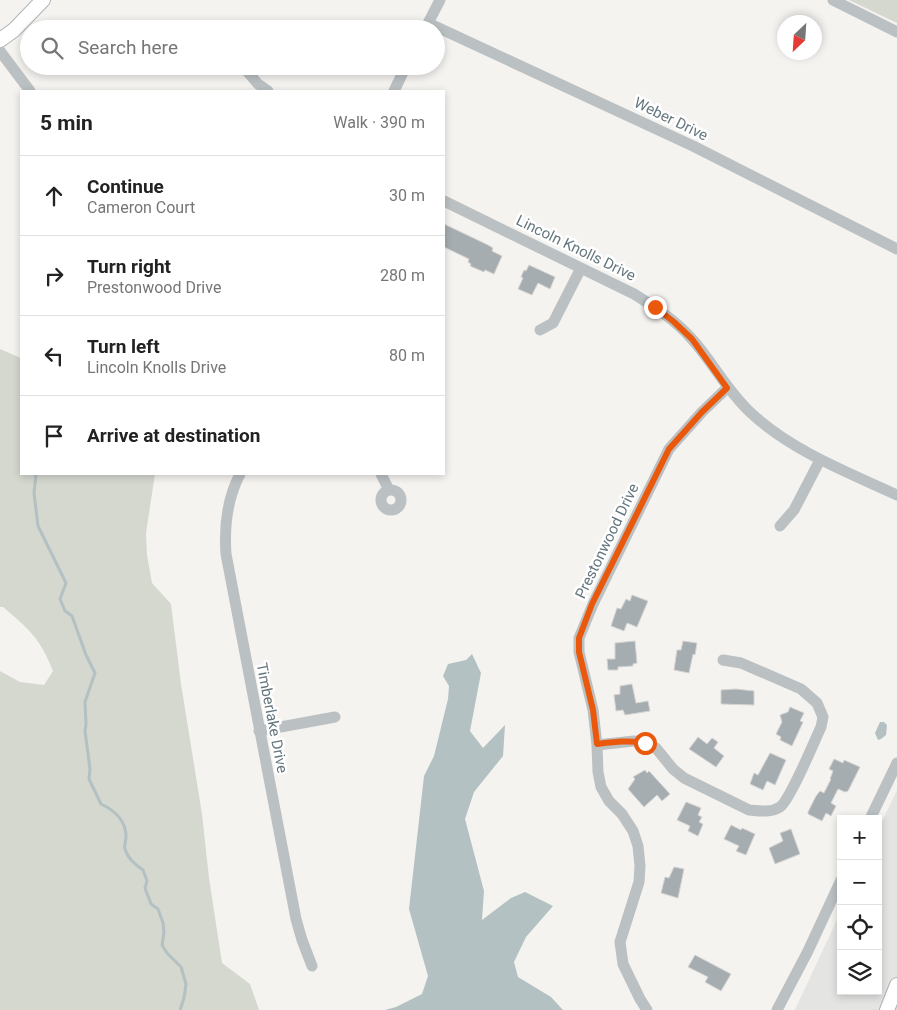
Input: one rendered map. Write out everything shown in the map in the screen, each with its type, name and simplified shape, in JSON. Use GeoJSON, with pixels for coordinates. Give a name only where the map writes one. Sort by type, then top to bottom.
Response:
{"type":"FeatureCollection","features":[{"type":"Feature","properties":{"kind":"main road"},"geometry":{"type":"LineString","coordinates":[[24,20],[43,0]]}},
{"type":"Feature","properties":{"kind":"main road"},"geometry":{"type":"LineString","coordinates":[[0,40],[20,24]]}},
{"type":"Feature","properties":{"kind":"main road"},"geometry":{"type":"LineString","coordinates":[[887,1010],[897,985]]}},
{"type":"Feature","properties":{"kind":"street"},"geometry":{"type":"LineString","coordinates":[[430,20],[440,0]]}},
{"type":"Feature","properties":{"kind":"street"},"geometry":{"type":"LineString","coordinates":[[833,0],[897,32]]}},
{"type":"Feature","properties":{"kind":"street","name":"Weber Drive"},"geometry":{"type":"LineString","coordinates":[[445,34],[693,146],[897,250]]}},
{"type":"Feature","properties":{"kind":"street"},"geometry":{"type":"LineString","coordinates":[[0,51],[29,90]]}},
{"type":"Feature","properties":{"kind":"street"},"geometry":{"type":"LineString","coordinates":[[250,75],[267,90]]}},
{"type":"Feature","properties":{"kind":"street"},"geometry":{"type":"LineString","coordinates":[[394,90],[402,75]]}},
{"type":"Feature","properties":{"kind":"street","name":"Lincoln Knolls Drive"},"geometry":{"type":"LineString","coordinates":[[445,201],[634,294],[655,307],[674,322],[701,350],[727,388],[763,423],[820,460],[897,495]]}},
{"type":"Feature","properties":{"kind":"street"},"geometry":{"type":"LineString","coordinates":[[540,330],[552,323],[582,268]]}},
{"type":"Feature","properties":{"kind":"street","name":"Prestonwood Drive"},"geometry":{"type":"LineString","coordinates":[[647,1010],[623,964],[620,942],[626,920],[633,905],[638,882],[640,866],[638,846],[622,814],[609,801],[601,787],[593,710],[579,652],[579,638],[592,604],[669,449],[702,412],[727,388]]}},
{"type":"Feature","properties":{"kind":"street"},"geometry":{"type":"LineString","coordinates":[[780,526],[794,510],[820,460]]}},
{"type":"Feature","properties":{"kind":"street","name":"Timberlake Drive"},"geometry":{"type":"LineString","coordinates":[[240,475],[229,502],[225,521],[226,554],[296,919],[312,966]]}},
{"type":"Feature","properties":{"kind":"street"},"geometry":{"type":"LineString","coordinates":[[382,475],[389,490]]}},
{"type":"Feature","properties":{"kind":"street"},"geometry":{"type":"LineString","coordinates":[[597,744],[619,741],[645,743],[656,748],[673,769],[684,778],[749,810],[772,810],[781,806],[789,795],[822,727],[823,717],[817,703],[801,689],[741,663],[723,660]]}},
{"type":"Feature","properties":{"kind":"street"},"geometry":{"type":"LineString","coordinates":[[259,731],[335,717]]}},
{"type":"Feature","properties":{"kind":"street"},"geometry":{"type":"LineString","coordinates":[[872,815],[897,763]]}},
{"type":"Feature","properties":{"kind":"street"},"geometry":{"type":"LineString","coordinates":[[777,1010],[808,951],[837,889]]}},
{"type":"Feature","properties":{"kind":"shaded area"},"geometry":{"type":"Polygon","coordinates":[[[849,0],[897,0],[897,23],[849,0]]]}},
{"type":"Feature","properties":{"kind":"shaded area"},"geometry":{"type":"Polygon","coordinates":[[[0,349],[20,358],[20,475],[155,475],[146,533],[147,555],[152,583],[171,604],[222,963],[250,984],[259,1010],[0,1010],[0,671],[20,682],[44,685],[53,671],[33,635],[3,607],[0,607],[0,349]]]}},
{"type":"Feature","properties":{"kind":"shaded area"},"geometry":{"type":"Polygon","coordinates":[[[472,654],[481,673],[470,731],[483,748],[505,725],[503,756],[474,792],[465,819],[484,891],[482,920],[511,898],[525,892],[553,906],[526,937],[514,962],[518,977],[551,997],[563,1010],[385,1010],[396,1007],[422,994],[428,976],[409,909],[424,776],[434,756],[448,699],[449,686],[443,676],[448,664],[466,660],[472,654]]]}},
{"type":"Feature","properties":{"kind":"shaded area"},"geometry":{"type":"Polygon","coordinates":[[[880,722],[884,722],[887,725],[886,735],[878,740],[875,733],[880,722]]]}},
{"type":"Feature","properties":{"kind":"shaded area"},"geometry":{"type":"Polygon","coordinates":[[[897,790],[897,1010],[795,1010],[837,920],[837,995],[882,995],[882,822],[897,790]]]}},
{"type":"Feature","properties":{"kind":"building"},"geometry":{"type":"Polygon","coordinates":[[[445,224],[488,245],[493,248],[492,251],[502,256],[494,274],[470,266],[469,259],[445,247],[445,224]]]}},
{"type":"Feature","properties":{"kind":"building"},"geometry":{"type":"Polygon","coordinates":[[[529,265],[555,277],[550,289],[538,283],[532,295],[518,289],[524,270],[526,271],[529,265]]]}},
{"type":"Feature","properties":{"kind":"building"},"geometry":{"type":"Polygon","coordinates":[[[632,595],[648,601],[637,627],[627,623],[624,631],[611,626],[617,608],[621,609],[626,599],[630,601],[632,595]]]}},
{"type":"Feature","properties":{"kind":"building"},"geometry":{"type":"Polygon","coordinates":[[[635,641],[637,663],[633,664],[633,666],[618,667],[618,670],[608,670],[607,659],[615,659],[615,643],[635,641]]]}},
{"type":"Feature","properties":{"kind":"building"},"geometry":{"type":"Polygon","coordinates":[[[683,641],[697,643],[689,673],[674,670],[677,650],[681,650],[683,641]]]}},
{"type":"Feature","properties":{"kind":"building"},"geometry":{"type":"Polygon","coordinates":[[[632,684],[636,703],[648,701],[650,711],[625,715],[623,710],[616,711],[614,695],[620,694],[620,686],[632,684]]]}},
{"type":"Feature","properties":{"kind":"building"},"geometry":{"type":"Polygon","coordinates":[[[721,690],[754,691],[754,705],[721,704],[721,690]]]}},
{"type":"Feature","properties":{"kind":"building"},"geometry":{"type":"Polygon","coordinates":[[[790,707],[804,713],[800,721],[803,722],[792,746],[780,740],[781,737],[776,734],[782,722],[780,715],[788,712],[790,707]]]}},
{"type":"Feature","properties":{"kind":"building"},"geometry":{"type":"Polygon","coordinates":[[[698,737],[707,744],[712,738],[718,742],[714,748],[724,756],[716,767],[689,749],[698,737]]]}},
{"type":"Feature","properties":{"kind":"building"},"geometry":{"type":"Polygon","coordinates":[[[770,753],[786,760],[775,785],[767,781],[763,790],[750,784],[754,773],[758,775],[770,753]]]}},
{"type":"Feature","properties":{"kind":"building"},"geometry":{"type":"Polygon","coordinates":[[[834,759],[843,763],[844,760],[860,767],[848,791],[845,792],[838,789],[831,803],[836,806],[831,816],[826,813],[822,821],[808,814],[808,812],[816,796],[820,791],[824,793],[831,779],[833,771],[829,769],[834,759]]]}},
{"type":"Feature","properties":{"kind":"building"},"geometry":{"type":"Polygon","coordinates":[[[645,770],[647,773],[649,771],[670,794],[662,801],[657,795],[644,807],[628,789],[635,779],[633,777],[645,770]]]}},
{"type":"Feature","properties":{"kind":"building"},"geometry":{"type":"Polygon","coordinates":[[[686,802],[701,808],[698,815],[702,817],[699,822],[703,824],[698,836],[688,831],[690,826],[677,820],[686,802]]]}},
{"type":"Feature","properties":{"kind":"building"},"geometry":{"type":"Polygon","coordinates":[[[731,825],[755,834],[746,855],[736,851],[739,846],[724,839],[731,825]]]}},
{"type":"Feature","properties":{"kind":"building"},"geometry":{"type":"Polygon","coordinates":[[[791,829],[800,854],[775,864],[769,848],[783,841],[780,833],[791,829]]]}},
{"type":"Feature","properties":{"kind":"building"},"geometry":{"type":"Polygon","coordinates":[[[674,867],[684,869],[678,898],[661,893],[665,877],[669,878],[674,867]]]}},
{"type":"Feature","properties":{"kind":"building"},"geometry":{"type":"Polygon","coordinates":[[[695,955],[731,974],[721,991],[705,982],[708,977],[688,967],[695,955]]]}},
{"type":"Feature","properties":{"kind":"waterway"},"geometry":{"type":"LineString","coordinates":[[36,475],[34,493],[38,526],[66,583],[60,599],[65,611],[72,616],[86,655],[95,673],[85,702],[85,731],[90,769],[89,779],[101,804],[115,813],[122,821],[126,837],[126,853],[143,870],[147,881],[145,888],[151,904],[158,909],[163,923],[162,945],[181,967],[186,984],[180,1010]]}},
{"type":"Feature","properties":{"kind":"route"},"geometry":{"type":"LineString","coordinates":[[645,743],[619,741],[597,744],[593,710],[579,652],[579,638],[592,604],[669,449],[702,412],[727,388],[706,356],[692,339],[655,307]]}}]}
